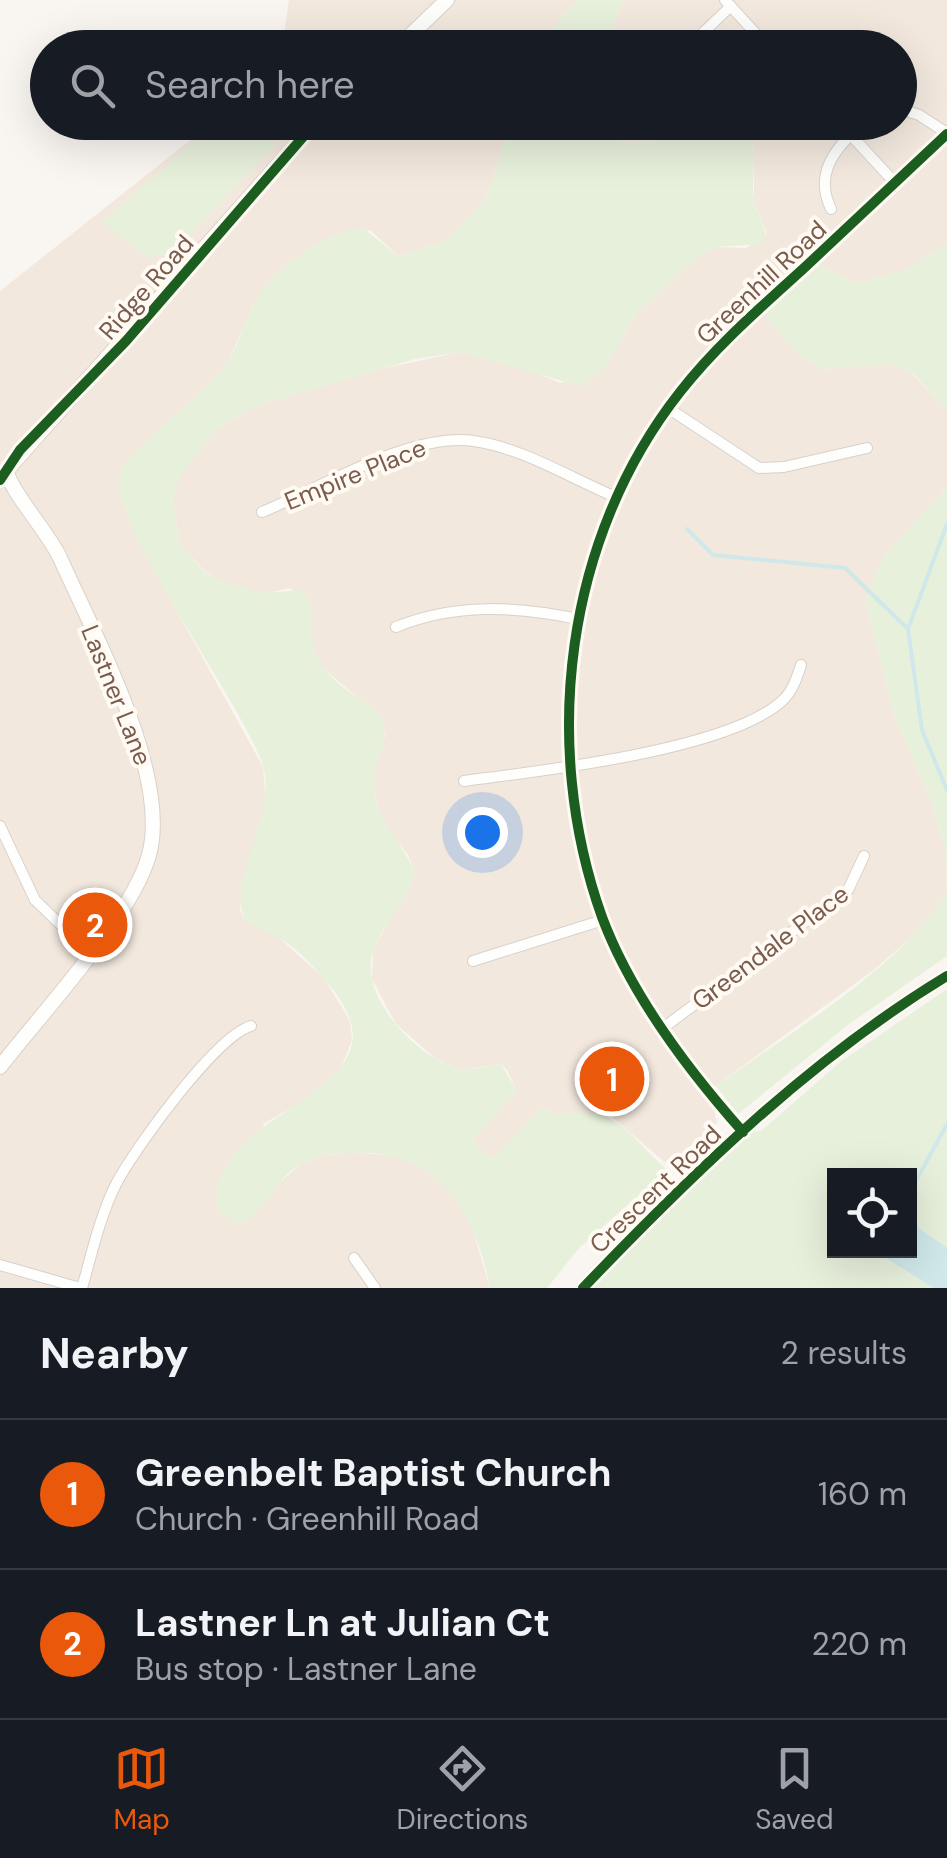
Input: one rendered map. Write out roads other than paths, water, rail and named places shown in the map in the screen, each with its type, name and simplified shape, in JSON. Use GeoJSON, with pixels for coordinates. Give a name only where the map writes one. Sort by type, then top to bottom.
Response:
{"type":"FeatureCollection","features":[{"type":"Feature","properties":{"kind":"street"},"geometry":{"type":"LineString","coordinates":[[416,30],[448,0]]}},
{"type":"Feature","properties":{"kind":"street"},"geometry":{"type":"LineString","coordinates":[[703,30],[728,3],[753,30]]}},
{"type":"Feature","properties":{"kind":"street"},"geometry":{"type":"LineString","coordinates":[[917,114],[947,134]]}},
{"type":"Feature","properties":{"kind":"street","name":"Greenhill Road"},"geometry":{"type":"LineString","coordinates":[[743,1132],[663,1028],[603,920],[586,868],[568,768],[569,690],[578,619],[618,498],[668,408],[729,338],[947,134]]}},
{"type":"Feature","properties":{"kind":"street","name":"Ridge Road"},"geometry":{"type":"LineString","coordinates":[[6,476],[20,450],[126,341],[300,140]]}},
{"type":"Feature","properties":{"kind":"street"},"geometry":{"type":"LineString","coordinates":[[831,209],[825,187],[827,165],[846,140]]}},
{"type":"Feature","properties":{"kind":"street"},"geometry":{"type":"LineString","coordinates":[[856,140],[895,183]]}},
{"type":"Feature","properties":{"kind":"street"},"geometry":{"type":"LineString","coordinates":[[668,408],[759,468],[784,467],[867,448]]}},
{"type":"Feature","properties":{"kind":"street","name":"Empire Place"},"geometry":{"type":"LineString","coordinates":[[262,512],[419,445],[458,440],[507,450],[618,498]]}},
{"type":"Feature","properties":{"kind":"street","name":"Lastner Lane"},"geometry":{"type":"LineString","coordinates":[[0,1067],[124,907],[149,856],[154,821],[152,784],[56,547],[6,476]]}},
{"type":"Feature","properties":{"kind":"street"},"geometry":{"type":"LineString","coordinates":[[396,627],[444,613],[486,608],[538,610],[578,619]]}},
{"type":"Feature","properties":{"kind":"street"},"geometry":{"type":"LineString","coordinates":[[464,782],[568,768],[733,732],[785,698],[801,665]]}},
{"type":"Feature","properties":{"kind":"street"},"geometry":{"type":"LineString","coordinates":[[0,826],[19,876],[35,900],[89,952]]}},
{"type":"Feature","properties":{"kind":"street","name":"Greendale Place"},"geometry":{"type":"LineString","coordinates":[[663,1028],[848,890],[864,856]]}},
{"type":"Feature","properties":{"kind":"street"},"geometry":{"type":"LineString","coordinates":[[473,961],[603,920]]}},
{"type":"Feature","properties":{"kind":"street","name":"Crescent Road"},"geometry":{"type":"LineString","coordinates":[[582,1288],[743,1132],[849,1042],[947,976]]}},
{"type":"Feature","properties":{"kind":"street"},"geometry":{"type":"LineString","coordinates":[[0,1265],[81,1288],[109,1201],[131,1159],[226,1038],[251,1026]]}},
{"type":"Feature","properties":{"kind":"street"},"geometry":{"type":"LineString","coordinates":[[354,1258],[376,1288]]}},
{"type":"Feature","properties":{"kind":"water"},"geometry":{"type":"Polygon","coordinates":[[[917,1227],[947,1248],[947,1288],[934,1288],[886,1258],[917,1258],[917,1227]]]}},
{"type":"Feature","properties":{"kind":"waterway"},"geometry":{"type":"LineString","coordinates":[[947,524],[908,629],[922,730],[947,790]]}},
{"type":"Feature","properties":{"kind":"waterway"},"geometry":{"type":"LineString","coordinates":[[687,529],[713,555],[845,568],[908,629]]}},
{"type":"Feature","properties":{"kind":"waterway"},"geometry":{"type":"LineString","coordinates":[[917,1179],[947,1124]]}},
{"type":"Feature","properties":{"kind":"place","name":"Lastner Ln at Julian Ct"},"geometry":{"type":"Point","coordinates":[95,925]}},
{"type":"Feature","properties":{"kind":"place","name":"Greenbelt Baptist Church"},"geometry":{"type":"Point","coordinates":[612,1079]}}]}
